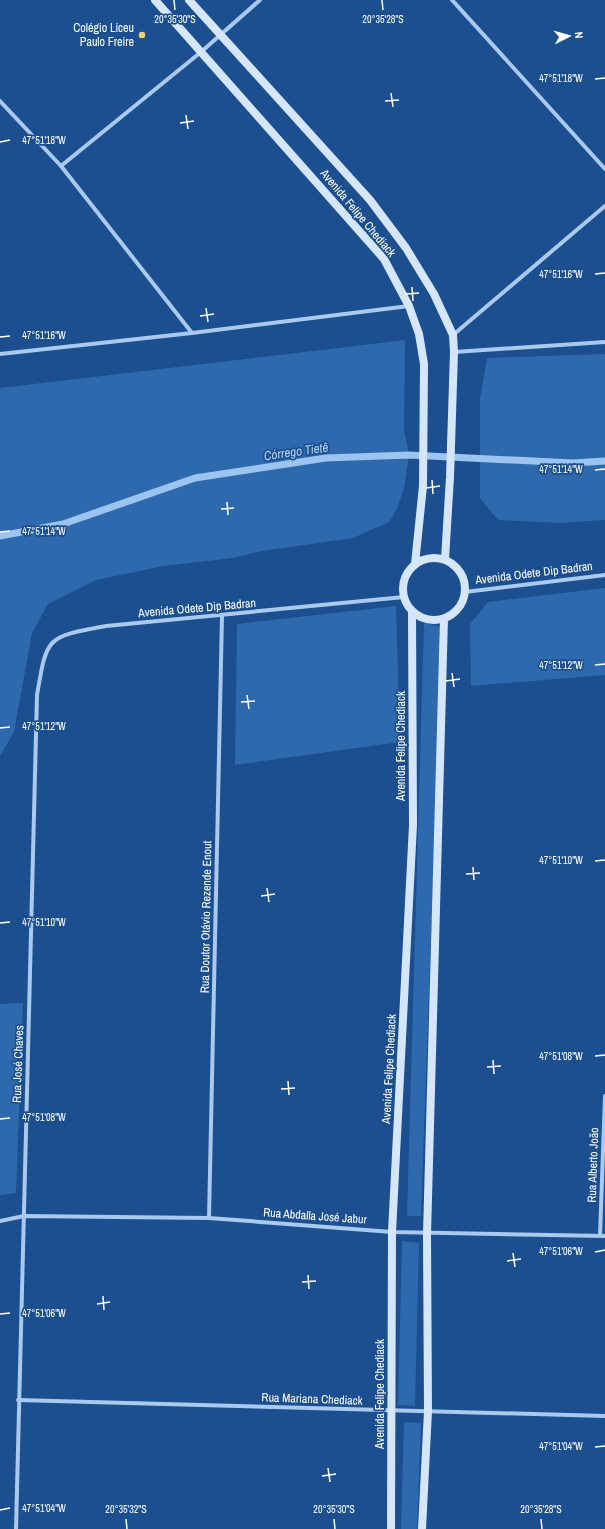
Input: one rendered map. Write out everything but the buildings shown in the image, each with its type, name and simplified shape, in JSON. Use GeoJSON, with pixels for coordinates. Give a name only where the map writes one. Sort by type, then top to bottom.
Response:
{"type":"FeatureCollection","features":[{"type":"Feature","properties":{"kind":"street","name":"Avenida Felipe Chediack"},"geometry":{"type":"LineString","coordinates":[[155,0],[384,259],[409,306],[419,334],[424,364],[425,435],[423,486],[415,564]]}},
{"type":"Feature","properties":{"kind":"street","name":"Avenida Felipe Chediack"},"geometry":{"type":"LineString","coordinates":[[189,0],[370,200],[406,248],[434,294],[453,335],[454,352],[450,435],[450,477],[445,559]]}},
{"type":"Feature","properties":{"kind":"street"},"geometry":{"type":"LineString","coordinates":[[61,166],[201,52],[260,0]]}},
{"type":"Feature","properties":{"kind":"street"},"geometry":{"type":"LineString","coordinates":[[452,0],[605,170]]}},
{"type":"Feature","properties":{"kind":"street"},"geometry":{"type":"LineString","coordinates":[[0,102],[61,166],[192,333]]}},
{"type":"Feature","properties":{"kind":"street"},"geometry":{"type":"LineString","coordinates":[[453,335],[605,206]]}},
{"type":"Feature","properties":{"kind":"street"},"geometry":{"type":"LineString","coordinates":[[0,354],[192,333],[409,306]]}},
{"type":"Feature","properties":{"kind":"street"},"geometry":{"type":"LineString","coordinates":[[454,352],[605,342]]}},
{"type":"Feature","properties":{"kind":"street"},"geometry":{"type":"LineString","coordinates":[[429,558],[445,559],[456,567],[462,574],[465,592],[458,609],[444,619],[430,620],[417,616],[412,611],[404,597],[404,578],[408,570],[415,564],[429,558]]}},
{"type":"Feature","properties":{"kind":"street","name":"Avenida Odete Dip Badran"},"geometry":{"type":"LineString","coordinates":[[465,592],[605,575]]}},
{"type":"Feature","properties":{"kind":"street","name":"Avenida Odete Dip Badran"},"geometry":{"type":"LineString","coordinates":[[37,696],[43,659],[48,645],[58,637],[106,626],[222,616],[404,597]]}},
{"type":"Feature","properties":{"kind":"street","name":"Avenida Felipe Chediack"},"geometry":{"type":"LineString","coordinates":[[391,1529],[392,1232],[413,824],[412,611]]}},
{"type":"Feature","properties":{"kind":"street","name":"Rua Doutor Otávio Rezende Enout"},"geometry":{"type":"LineString","coordinates":[[209,1218],[222,616]]}},
{"type":"Feature","properties":{"kind":"street"},"geometry":{"type":"LineString","coordinates":[[422,1529],[428,1411],[427,1234],[444,619]]}},
{"type":"Feature","properties":{"kind":"street","name":"Rua José Chaves"},"geometry":{"type":"LineString","coordinates":[[16,1529],[18,1400],[37,696]]}},
{"type":"Feature","properties":{"kind":"street","name":"Rua Alberto João"},"geometry":{"type":"LineString","coordinates":[[603,1236],[605,1096]]}},
{"type":"Feature","properties":{"kind":"street","name":"Rua Abdalla José Jabur"},"geometry":{"type":"LineString","coordinates":[[0,1221],[24,1216],[209,1218],[427,1234],[603,1236]]}},
{"type":"Feature","properties":{"kind":"street","name":"Rua Mariana Chediack"},"geometry":{"type":"LineString","coordinates":[[18,1400],[605,1416]]}},
{"type":"Feature","properties":{"kind":"shaded area"},"geometry":{"type":"Polygon","coordinates":[[[405,340],[404,430],[409,455],[404,488],[397,509],[389,522],[353,538],[262,551],[233,558],[164,566],[96,580],[48,604],[32,633],[14,732],[0,756],[0,388],[405,340]]]}},
{"type":"Feature","properties":{"kind":"shaded area"},"geometry":{"type":"Polygon","coordinates":[[[605,354],[605,520],[560,523],[498,520],[480,498],[480,399],[487,358],[605,354]]]}},
{"type":"Feature","properties":{"kind":"shaded area"},"geometry":{"type":"Polygon","coordinates":[[[605,588],[605,675],[471,686],[470,624],[488,602],[605,588]]]}},
{"type":"Feature","properties":{"kind":"shaded area"},"geometry":{"type":"Polygon","coordinates":[[[396,606],[400,742],[235,765],[237,624],[396,606]]]}},
{"type":"Feature","properties":{"kind":"shaded area"},"geometry":{"type":"Polygon","coordinates":[[[424,623],[442,627],[421,1216],[407,1216],[424,623]]]}},
{"type":"Feature","properties":{"kind":"shaded area"},"geometry":{"type":"Polygon","coordinates":[[[23,1003],[16,1193],[0,1195],[0,1004],[23,1003]]]}},
{"type":"Feature","properties":{"kind":"shaded area"},"geometry":{"type":"Polygon","coordinates":[[[402,1241],[419,1243],[415,1406],[398,1405],[402,1241]]]}},
{"type":"Feature","properties":{"kind":"shaded area"},"geometry":{"type":"Polygon","coordinates":[[[404,1422],[421,1423],[417,1529],[401,1529],[404,1422]]]}},
{"type":"Feature","properties":{"kind":"waterway","name":"Córrego Tietê"},"geometry":{"type":"LineString","coordinates":[[0,536],[63,524],[195,478],[326,458],[409,455],[573,463],[605,461]]}},
{"type":"Feature","properties":{"kind":"place","name":"Colégio Liceu Paulo Freire"},"geometry":{"type":"Point","coordinates":[142,35]}}]}
